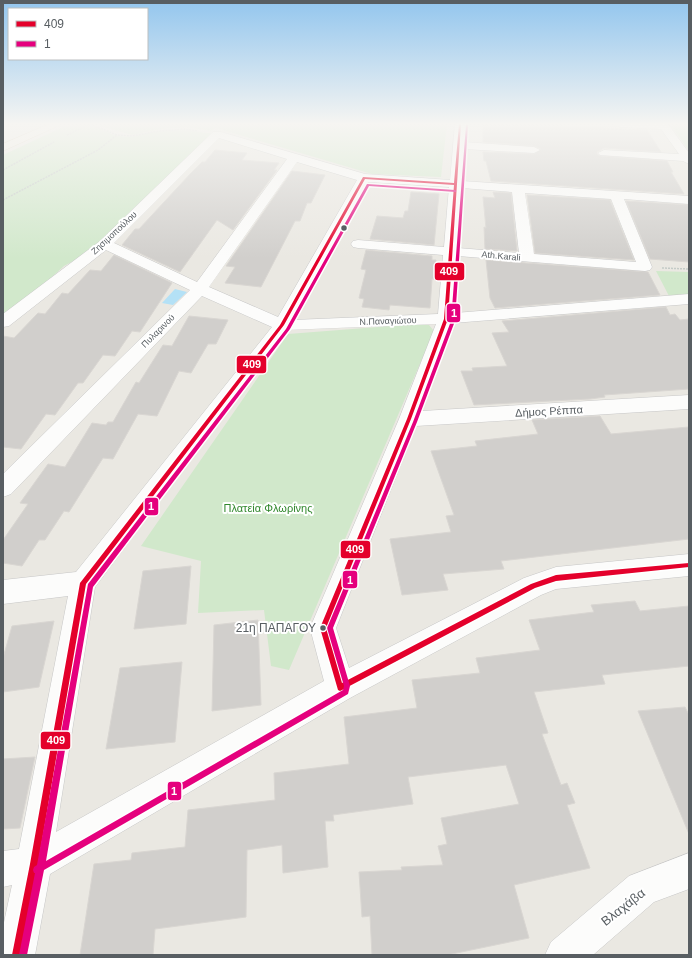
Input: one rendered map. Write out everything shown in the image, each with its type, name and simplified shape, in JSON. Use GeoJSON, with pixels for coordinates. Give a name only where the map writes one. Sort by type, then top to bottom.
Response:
{"type":"FeatureCollection","features":[{"type":"Feature","properties":{"kind":"street","name":"Ζησιμοπούλου"},"geometry":{"type":"LineString","coordinates":[[3,322],[105,244],[181,169]]}},
{"type":"Feature","properties":{"kind":"street","name":"Πυλαρινού"},"geometry":{"type":"LineString","coordinates":[[3,488],[200,289],[286,169]]}},
{"type":"Feature","properties":{"kind":"street"},"geometry":{"type":"LineString","coordinates":[[331,169],[364,178],[689,200]]}},
{"type":"Feature","properties":{"kind":"street"},"geometry":{"type":"LineString","coordinates":[[340,688],[322,628],[409,419],[446,319],[452,252],[456,169]]}},
{"type":"Feature","properties":{"kind":"street"},"geometry":{"type":"LineString","coordinates":[[16,955],[19,867],[83,583],[282,325],[364,178]]}},
{"type":"Feature","properties":{"kind":"street"},"geometry":{"type":"LineString","coordinates":[[518,188],[527,258]]}},
{"type":"Feature","properties":{"kind":"street"},"geometry":{"type":"LineString","coordinates":[[616,194],[645,267]]}},
{"type":"Feature","properties":{"kind":"street","name":"Ν.Παναγιώτου"},"geometry":{"type":"LineString","coordinates":[[105,244],[200,289],[282,325],[446,319],[689,299]]}},
{"type":"Feature","properties":{"kind":"street","name":"Ath.Karali"},"geometry":{"type":"LineString","coordinates":[[358,244],[645,267]]}},
{"type":"Feature","properties":{"kind":"street","name":"Δήμος Ρέππα"},"geometry":{"type":"LineString","coordinates":[[409,419],[689,402]]}},
{"type":"Feature","properties":{"kind":"street"},"geometry":{"type":"LineString","coordinates":[[19,867],[340,688],[533,586],[556,578],[689,565]]}},
{"type":"Feature","properties":{"kind":"street"},"geometry":{"type":"LineString","coordinates":[[3,592],[83,583]]}},
{"type":"Feature","properties":{"kind":"street","name":"Βλαχάβα"},"geometry":{"type":"LineString","coordinates":[[564,955],[642,889],[689,871]]}},
{"type":"Feature","properties":{"kind":"path"},"geometry":{"type":"LineString","coordinates":[[3,200],[62,169]]}},
{"type":"Feature","properties":{"kind":"path"},"geometry":{"type":"LineString","coordinates":[[645,267],[689,269]]}},
{"type":"Feature","properties":{"kind":"green space"},"geometry":{"type":"Polygon","coordinates":[[[3,169],[181,169],[104,245],[64,266],[3,322],[3,169]]]}},
{"type":"Feature","properties":{"kind":"green space"},"geometry":{"type":"Polygon","coordinates":[[[354,169],[442,169],[441,177],[372,174],[354,169]]]}},
{"type":"Feature","properties":{"kind":"green space"},"geometry":{"type":"Polygon","coordinates":[[[656,271],[689,272],[689,295],[669,296],[656,271]]]}},
{"type":"Feature","properties":{"kind":"green space","name":"Πλατεία Φλωρίνης"},"geometry":{"type":"Polygon","coordinates":[[[417,324],[429,325],[434,331],[289,670],[271,666],[264,610],[198,613],[201,561],[141,546],[288,334],[417,324]]]}},
{"type":"Feature","properties":{"kind":"water"},"geometry":{"type":"Polygon","coordinates":[[[175,289],[187,292],[173,305],[162,303],[175,289]]]}},
{"type":"Feature","properties":{"kind":"building"},"geometry":{"type":"Polygon","coordinates":[[[195,169],[275,169],[274,170],[277,170],[233,230],[217,220],[180,272],[122,245],[135,229],[139,229],[195,169]]]}},
{"type":"Feature","properties":{"kind":"building"},"geometry":{"type":"Polygon","coordinates":[[[488,169],[671,169],[673,172],[671,172],[684,194],[491,181],[488,169]]]}},
{"type":"Feature","properties":{"kind":"building"},"geometry":{"type":"Polygon","coordinates":[[[292,171],[325,175],[311,203],[307,203],[300,221],[295,221],[261,287],[225,283],[235,267],[226,266],[292,171]]]}},
{"type":"Feature","properties":{"kind":"building"},"geometry":{"type":"Polygon","coordinates":[[[411,192],[439,194],[434,245],[370,239],[377,216],[403,218],[405,211],[408,211],[411,192]]]}},
{"type":"Feature","properties":{"kind":"building"},"geometry":{"type":"Polygon","coordinates":[[[493,192],[511,193],[517,251],[485,249],[484,227],[486,228],[483,197],[495,198],[493,192]]]}},
{"type":"Feature","properties":{"kind":"building"},"geometry":{"type":"Polygon","coordinates":[[[527,195],[610,200],[634,260],[535,253],[527,195]]]}},
{"type":"Feature","properties":{"kind":"building"},"geometry":{"type":"Polygon","coordinates":[[[626,201],[689,205],[689,262],[650,259],[626,201]]]}},
{"type":"Feature","properties":{"kind":"building"},"geometry":{"type":"Polygon","coordinates":[[[366,250],[432,256],[432,260],[436,260],[434,279],[432,279],[430,308],[390,305],[389,310],[362,307],[364,299],[359,298],[366,270],[361,269],[366,250]]]}},
{"type":"Feature","properties":{"kind":"building"},"geometry":{"type":"Polygon","coordinates":[[[114,255],[172,283],[140,332],[132,331],[115,356],[103,355],[83,383],[78,383],[55,415],[46,414],[21,449],[3,447],[3,336],[14,338],[38,313],[45,314],[62,293],[68,294],[90,270],[101,271],[114,255]]]}},
{"type":"Feature","properties":{"kind":"building"},"geometry":{"type":"Polygon","coordinates":[[[486,260],[648,272],[660,295],[495,308],[490,298],[486,260]]]}},
{"type":"Feature","properties":{"kind":"building"},"geometry":{"type":"Polygon","coordinates":[[[666,307],[670,315],[675,314],[680,320],[689,319],[689,389],[604,395],[605,397],[590,399],[474,405],[461,371],[473,371],[472,368],[507,366],[492,333],[509,332],[502,321],[666,307]]]}},
{"type":"Feature","properties":{"kind":"building"},"geometry":{"type":"Polygon","coordinates":[[[189,316],[228,320],[216,344],[208,344],[191,373],[179,371],[157,416],[138,414],[113,459],[103,458],[69,512],[64,511],[45,540],[39,540],[22,566],[3,563],[3,540],[28,504],[20,503],[48,464],[65,467],[92,423],[106,425],[108,422],[113,422],[136,382],[139,383],[163,345],[172,346],[189,316]]]}},
{"type":"Feature","properties":{"kind":"building"},"geometry":{"type":"Polygon","coordinates":[[[600,416],[611,434],[689,427],[689,539],[501,561],[504,569],[443,574],[448,590],[402,595],[390,539],[451,532],[446,516],[454,515],[431,451],[477,446],[475,441],[538,434],[532,420],[600,416]]]}},
{"type":"Feature","properties":{"kind":"building"},"geometry":{"type":"Polygon","coordinates":[[[191,566],[186,624],[134,629],[143,571],[191,566]]]}},
{"type":"Feature","properties":{"kind":"building"},"geometry":{"type":"Polygon","coordinates":[[[635,601],[640,611],[689,606],[689,666],[602,675],[605,684],[534,692],[548,733],[542,734],[561,785],[567,783],[575,803],[567,805],[590,868],[514,885],[529,938],[447,955],[372,955],[370,916],[362,917],[359,872],[402,870],[401,867],[443,865],[438,846],[447,844],[441,818],[519,804],[506,765],[408,777],[413,804],[333,815],[334,821],[325,821],[328,867],[283,873],[282,845],[247,850],[246,917],[155,929],[153,955],[80,955],[94,864],[131,860],[132,853],[185,847],[188,810],[275,800],[274,773],[349,764],[344,717],[417,708],[412,680],[480,673],[476,658],[540,650],[529,620],[594,612],[591,605],[635,601]]]}},
{"type":"Feature","properties":{"kind":"building"},"geometry":{"type":"Polygon","coordinates":[[[258,620],[261,705],[212,711],[214,625],[258,620]]]}},
{"type":"Feature","properties":{"kind":"building"},"geometry":{"type":"Polygon","coordinates":[[[54,621],[39,687],[3,692],[3,658],[12,626],[54,621]]]}},
{"type":"Feature","properties":{"kind":"building"},"geometry":{"type":"Polygon","coordinates":[[[182,662],[175,742],[106,749],[120,668],[182,662]]]}},
{"type":"Feature","properties":{"kind":"building"},"geometry":{"type":"Polygon","coordinates":[[[685,707],[689,715],[689,834],[638,711],[685,707]]]}},
{"type":"Feature","properties":{"kind":"building"},"geometry":{"type":"Polygon","coordinates":[[[35,757],[20,828],[3,829],[3,759],[35,757]]]}},
{"type":"Feature","properties":{"kind":"transit line","name":"409"},"geometry":{"type":"LineString","coordinates":[[340,688],[323,628],[409,419],[446,319],[457,169]]}},
{"type":"Feature","properties":{"kind":"transit line","name":"1"},"geometry":{"type":"LineString","coordinates":[[37,870],[346,692],[347,686],[330,628],[415,422],[453,321],[464,169]]}},
{"type":"Feature","properties":{"kind":"transit line","name":"409"},"geometry":{"type":"LineString","coordinates":[[364,178],[455,184]]}},
{"type":"Feature","properties":{"kind":"transit line","name":"409"},"geometry":{"type":"LineString","coordinates":[[16,955],[34,864],[83,583],[282,325],[364,178]]}},
{"type":"Feature","properties":{"kind":"transit line","name":"1"},"geometry":{"type":"LineString","coordinates":[[23,955],[41,865],[90,586],[288,329],[368,185],[455,191]]}},
{"type":"Feature","properties":{"kind":"transit line","name":"409"},"geometry":{"type":"LineString","coordinates":[[340,688],[533,586],[556,578],[689,565]]}},
{"type":"Feature","properties":{"kind":"place","name":"21η ΠΑΠΑΓΟΥ"},"geometry":{"type":"Point","coordinates":[323,628]}}]}
